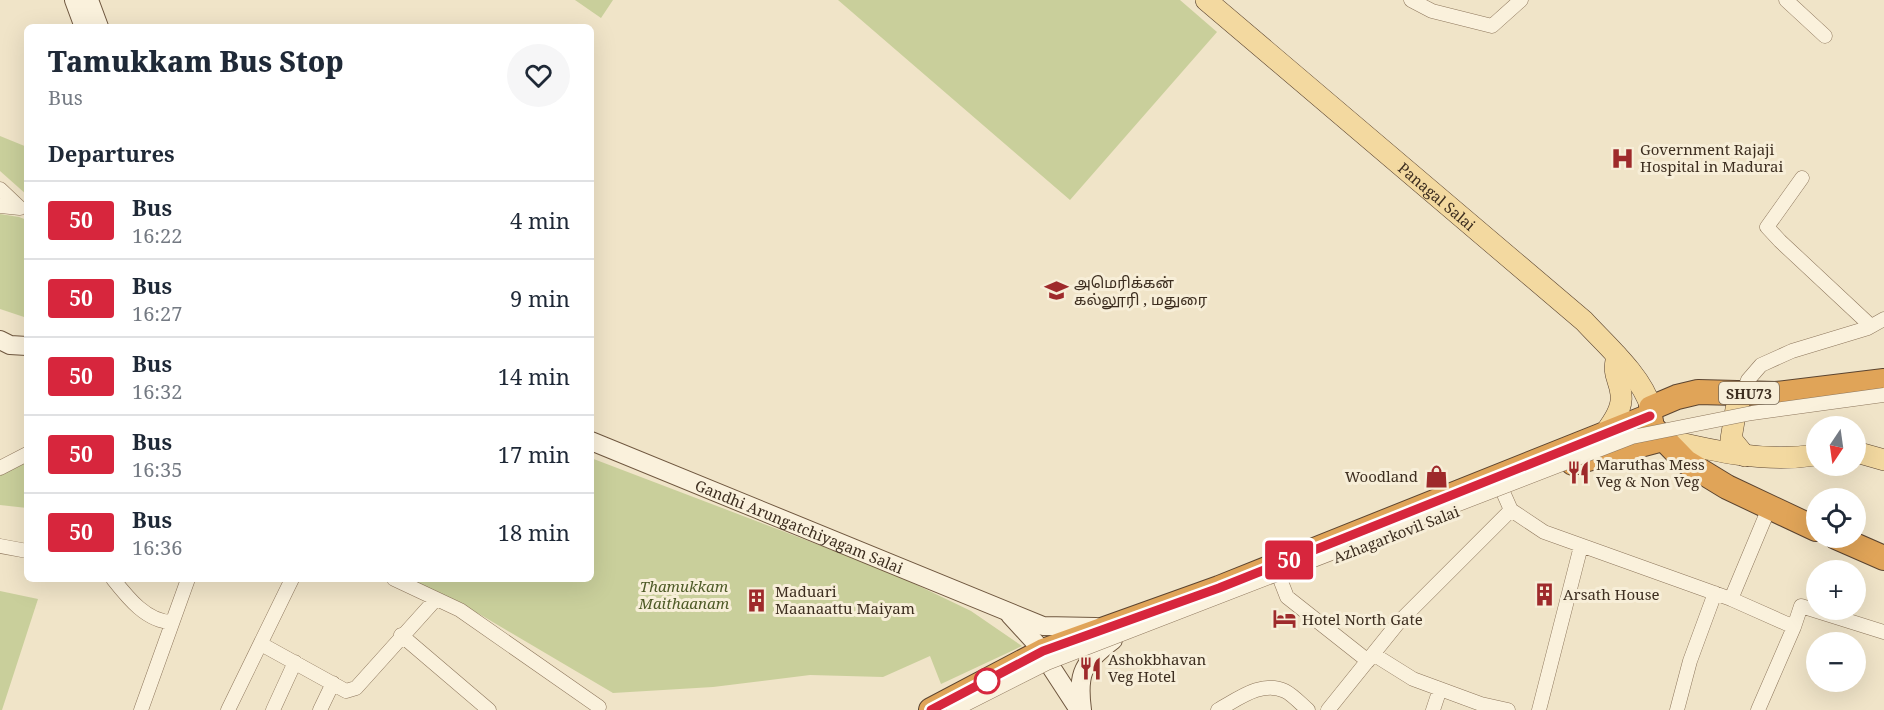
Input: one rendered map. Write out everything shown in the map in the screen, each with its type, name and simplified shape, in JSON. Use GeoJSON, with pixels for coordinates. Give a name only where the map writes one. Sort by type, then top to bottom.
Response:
{"type":"FeatureCollection","features":[{"type":"Feature","properties":{"kind":"highway","name":"SHU73"},"geometry":{"type":"LineString","coordinates":[[1651,412],[1677,397],[1698,392],[1776,394],[1884,381]]}},
{"type":"Feature","properties":{"kind":"highway","name":"Azhagarkovil Salai"},"geometry":{"type":"LineString","coordinates":[[931,710],[1047,659],[1605,433],[1651,412]]}},
{"type":"Feature","properties":{"kind":"highway"},"geometry":{"type":"LineString","coordinates":[[1651,412],[1652,427],[1686,462],[1727,487],[1806,525]]}},
{"type":"Feature","properties":{"kind":"highway","name":"Azhagarkovil Salai"},"geometry":{"type":"LineString","coordinates":[[1116,632],[1280,579],[1507,501],[1567,465],[1663,439]]}},
{"type":"Feature","properties":{"kind":"highway"},"geometry":{"type":"LineString","coordinates":[[1861,548],[1884,558]]}},
{"type":"Feature","properties":{"kind":"highway","name":"Azhagarkovil Salai"},"geometry":{"type":"LineString","coordinates":[[968,710],[1047,659]]}},
{"type":"Feature","properties":{"kind":"main road","name":"Panagal Salai"},"geometry":{"type":"LineString","coordinates":[[1206,0],[1584,321],[1647,393],[1651,412]]}},
{"type":"Feature","properties":{"kind":"main road"},"geometry":{"type":"LineString","coordinates":[[1605,433],[1617,416],[1622,396],[1613,369],[1617,356]]}},
{"type":"Feature","properties":{"kind":"main road"},"geometry":{"type":"LineString","coordinates":[[1743,393],[1736,409],[1731,440],[1745,456]]}},
{"type":"Feature","properties":{"kind":"main road"},"geometry":{"type":"LineString","coordinates":[[1663,439],[1745,456],[1806,456]]}},
{"type":"Feature","properties":{"kind":"main road"},"geometry":{"type":"LineString","coordinates":[[1866,455],[1884,460]]}},
{"type":"Feature","properties":{"kind":"street"},"geometry":{"type":"LineString","coordinates":[[74,0],[83,24]]}},
{"type":"Feature","properties":{"kind":"street"},"geometry":{"type":"LineString","coordinates":[[89,0],[98,24]]}},
{"type":"Feature","properties":{"kind":"street"},"geometry":{"type":"LineString","coordinates":[[1411,0],[1432,11],[1492,26],[1521,0]]}},
{"type":"Feature","properties":{"kind":"street"},"geometry":{"type":"LineString","coordinates":[[1786,0],[1825,36]]}},
{"type":"Feature","properties":{"kind":"street"},"geometry":{"type":"LineString","coordinates":[[1802,178],[1767,226],[1780,241],[1871,326]]}},
{"type":"Feature","properties":{"kind":"street"},"geometry":{"type":"LineString","coordinates":[[0,189],[23,209]]}},
{"type":"Feature","properties":{"kind":"street"},"geometry":{"type":"LineString","coordinates":[[0,206],[23,209]]}},
{"type":"Feature","properties":{"kind":"street"},"geometry":{"type":"LineString","coordinates":[[1884,319],[1871,326],[1792,351],[1761,365],[1748,380],[1743,393],[1769,404],[1790,408],[1819,408],[1884,401]]}},
{"type":"Feature","properties":{"kind":"street"},"geometry":{"type":"LineString","coordinates":[[0,340],[10,345],[24,346]]}},
{"type":"Feature","properties":{"kind":"street"},"geometry":{"type":"LineString","coordinates":[[954,710],[1047,663],[1632,437],[1752,413],[1884,395]]}},
{"type":"Feature","properties":{"kind":"street","name":"Gandhi Arungatchiyagam Salai"},"geometry":{"type":"LineString","coordinates":[[594,442],[1043,626],[1116,632]]}},
{"type":"Feature","properties":{"kind":"street"},"geometry":{"type":"LineString","coordinates":[[0,468],[24,456]]}},
{"type":"Feature","properties":{"kind":"street"},"geometry":{"type":"LineString","coordinates":[[1328,710],[1398,623],[1507,501],[1544,532],[1731,599],[1794,627]]}},
{"type":"Feature","properties":{"kind":"street"},"geometry":{"type":"LineString","coordinates":[[1731,599],[1769,508]]}},
{"type":"Feature","properties":{"kind":"street"},"geometry":{"type":"LineString","coordinates":[[0,546],[24,550]]}},
{"type":"Feature","properties":{"kind":"street"},"geometry":{"type":"LineString","coordinates":[[1539,710],[1581,546]]}},
{"type":"Feature","properties":{"kind":"street"},"geometry":{"type":"LineString","coordinates":[[1280,579],[1287,597],[1371,657],[1413,679],[1481,704],[1508,710]]}},
{"type":"Feature","properties":{"kind":"street"},"geometry":{"type":"LineString","coordinates":[[115,582],[128,598],[151,617],[160,622],[172,622]]}},
{"type":"Feature","properties":{"kind":"street"},"geometry":{"type":"LineString","coordinates":[[141,710],[187,582]]}},
{"type":"Feature","properties":{"kind":"street"},"geometry":{"type":"LineString","coordinates":[[228,710],[291,582]]}},
{"type":"Feature","properties":{"kind":"street"},"geometry":{"type":"LineString","coordinates":[[401,582],[460,610],[599,709]]}},
{"type":"Feature","properties":{"kind":"street"},"geometry":{"type":"LineString","coordinates":[[1677,710],[1690,661],[1714,593]]}},
{"type":"Feature","properties":{"kind":"street"},"geometry":{"type":"LineString","coordinates":[[261,644],[346,691],[351,691],[436,598]]}},
{"type":"Feature","properties":{"kind":"street"},"geometry":{"type":"LineString","coordinates":[[1758,710],[1801,606],[1884,632]]}},
{"type":"Feature","properties":{"kind":"street","name":"Gandhi Arungatchiyagam Salai"},"geometry":{"type":"LineString","coordinates":[[1007,611],[1047,659],[1080,710]]}},
{"type":"Feature","properties":{"kind":"street"},"geometry":{"type":"LineString","coordinates":[[1080,710],[1079,688],[1086,663],[1116,632]]}},
{"type":"Feature","properties":{"kind":"street"},"geometry":{"type":"LineString","coordinates":[[401,635],[489,710]]}},
{"type":"Feature","properties":{"kind":"street"},"geometry":{"type":"LineString","coordinates":[[273,710],[295,662]]}},
{"type":"Feature","properties":{"kind":"street"},"geometry":{"type":"LineString","coordinates":[[320,710],[333,683]]}},
{"type":"Feature","properties":{"kind":"street"},"geometry":{"type":"LineString","coordinates":[[1218,710],[1253,690],[1272,687],[1287,692],[1308,710]]}},
{"type":"Feature","properties":{"kind":"street"},"geometry":{"type":"LineString","coordinates":[[1433,710],[1440,689]]}},
{"type":"Feature","properties":{"kind":"green space"},"geometry":{"type":"Polygon","coordinates":[[[575,0],[613,0],[601,18],[575,0]]]}},
{"type":"Feature","properties":{"kind":"green space"},"geometry":{"type":"Polygon","coordinates":[[[838,0],[1180,0],[1217,32],[1070,200],[838,0]]]}},
{"type":"Feature","properties":{"kind":"green space"},"geometry":{"type":"Polygon","coordinates":[[[0,136],[24,146],[24,192],[0,171],[0,136]]]}},
{"type":"Feature","properties":{"kind":"green space"},"geometry":{"type":"Polygon","coordinates":[[[0,214],[24,219],[24,317],[0,309],[0,214]]]}},
{"type":"Feature","properties":{"kind":"green space","name":"Thamukkam Maithaanam"},"geometry":{"type":"Polygon","coordinates":[[[594,459],[890,572],[971,611],[1022,646],[941,684],[930,656],[883,677],[810,675],[713,687],[613,693],[481,615],[413,582],[594,582],[594,459]]]}},
{"type":"Feature","properties":{"kind":"green space"},"geometry":{"type":"Polygon","coordinates":[[[24,463],[24,508],[0,505],[0,474],[24,463]]]}},
{"type":"Feature","properties":{"kind":"green space"},"geometry":{"type":"Polygon","coordinates":[[[0,591],[38,599],[2,710],[0,710],[0,591]]]}},
{"type":"Feature","properties":{"kind":"bus line","name":"50"},"geometry":{"type":"LineString","coordinates":[[931,710],[1043,651],[1219,588],[1650,416]]}},
{"type":"Feature","properties":{"kind":"place","name":"Government Rajaji Hospital in Madurai"},"geometry":{"type":"Point","coordinates":[1622,158]}},
{"type":"Feature","properties":{"kind":"place","name":"அமெரிக்கன் கல்லூரி , மதுரை"},"geometry":{"type":"Point","coordinates":[1056,291]}},
{"type":"Feature","properties":{"kind":"place","name":"Maruthas Mess Veg & Non Veg"},"geometry":{"type":"Point","coordinates":[1578,473]}},
{"type":"Feature","properties":{"kind":"place","name":"Woodland"},"geometry":{"type":"Point","coordinates":[1436,476]}},
{"type":"Feature","properties":{"kind":"place","name":"Arsath House"},"geometry":{"type":"Point","coordinates":[1545,594]}},
{"type":"Feature","properties":{"kind":"place","name":"Maduari Maanaattu Maiyam"},"geometry":{"type":"Point","coordinates":[757,600]}},
{"type":"Feature","properties":{"kind":"place","name":"Hotel North Gate"},"geometry":{"type":"Point","coordinates":[1284,619]}},
{"type":"Feature","properties":{"kind":"place","name":"Ashokbhavan Veg Hotel"},"geometry":{"type":"Point","coordinates":[1090,668]}}]}
